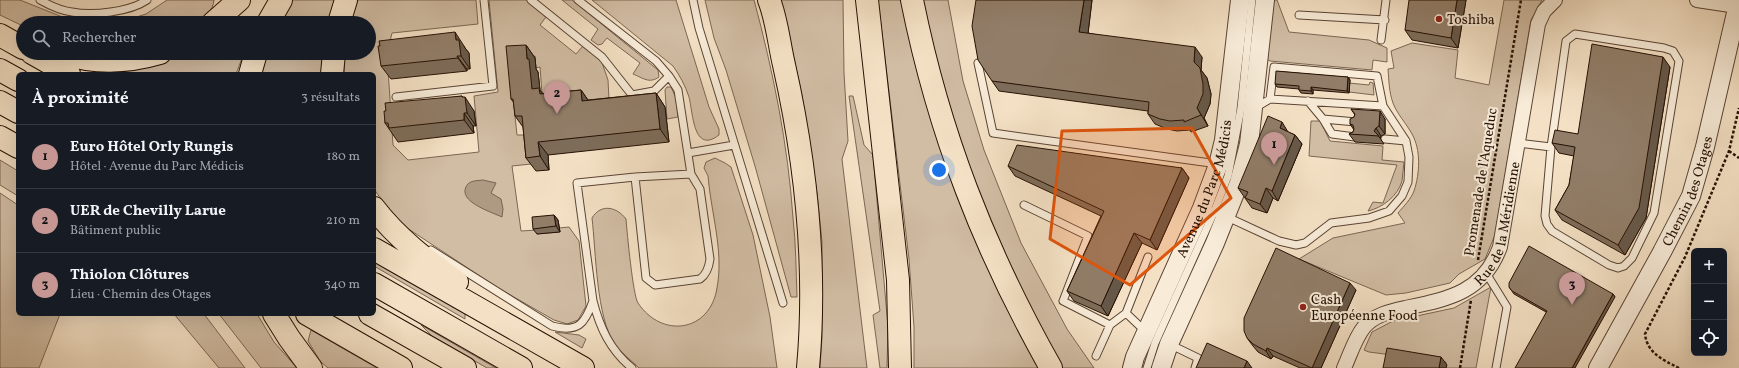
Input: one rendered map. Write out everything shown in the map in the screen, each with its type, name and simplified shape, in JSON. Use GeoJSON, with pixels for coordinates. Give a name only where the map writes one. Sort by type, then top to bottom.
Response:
{"type":"FeatureCollection","features":[{"type":"Feature","properties":{"kind":"highway"},"geometry":{"type":"LineString","coordinates":[[221,16],[239,0]]}},
{"type":"Feature","properties":{"kind":"highway"},"geometry":{"type":"LineString","coordinates":[[272,16],[281,0]]}},
{"type":"Feature","properties":{"kind":"highway"},"geometry":{"type":"LineString","coordinates":[[341,16],[346,0]]}},
{"type":"Feature","properties":{"kind":"highway"},"geometry":{"type":"LineString","coordinates":[[867,0],[898,280],[900,368]]}},
{"type":"Feature","properties":{"kind":"highway"},"geometry":{"type":"LineString","coordinates":[[912,0],[930,77],[952,152],[966,190],[1004,280],[1051,368]]}},
{"type":"Feature","properties":{"kind":"highway"},"geometry":{"type":"LineString","coordinates":[[770,2],[791,94],[805,188],[811,282],[811,332],[808,368]]}},
{"type":"Feature","properties":{"kind":"highway"},"geometry":{"type":"LineString","coordinates":[[0,27],[16,34]]}},
{"type":"Feature","properties":{"kind":"highway"},"geometry":{"type":"LineString","coordinates":[[0,35],[16,44]]}},
{"type":"Feature","properties":{"kind":"highway"},"geometry":{"type":"LineString","coordinates":[[44,60],[65,72]]}},
{"type":"Feature","properties":{"kind":"highway"},"geometry":{"type":"LineString","coordinates":[[86,60],[103,62],[125,60]]}},
{"type":"Feature","properties":{"kind":"highway"},"geometry":{"type":"LineString","coordinates":[[251,72],[254,60]]}},
{"type":"Feature","properties":{"kind":"highway"},"geometry":{"type":"LineString","coordinates":[[332,72],[333,60]]}},
{"type":"Feature","properties":{"kind":"highway"},"geometry":{"type":"LineString","coordinates":[[0,70],[16,79]]}},
{"type":"Feature","properties":{"kind":"highway"},"geometry":{"type":"LineString","coordinates":[[0,102],[16,111]]}},
{"type":"Feature","properties":{"kind":"highway"},"geometry":{"type":"LineString","coordinates":[[0,137],[16,146]]}},
{"type":"Feature","properties":{"kind":"highway"},"geometry":{"type":"LineString","coordinates":[[379,215],[407,244],[436,267],[559,354]]}},
{"type":"Feature","properties":{"kind":"highway"},"geometry":{"type":"LineString","coordinates":[[376,250],[584,368]]}},
{"type":"Feature","properties":{"kind":"highway"},"geometry":{"type":"LineString","coordinates":[[376,285],[521,368]]}},
{"type":"Feature","properties":{"kind":"highway"},"geometry":{"type":"LineString","coordinates":[[275,316],[305,360]]}},
{"type":"Feature","properties":{"kind":"highway"},"geometry":{"type":"LineString","coordinates":[[310,316],[401,368]]}},
{"type":"Feature","properties":{"kind":"highway"},"geometry":{"type":"LineString","coordinates":[[374,316],[465,368]]}},
{"type":"Feature","properties":{"kind":"street","name":"Avenue du Parc Médicis"},"geometry":{"type":"LineString","coordinates":[[1160,368],[1168,344],[1215,243],[1214,212],[1218,164],[1224,140],[1240,0]]}},
{"type":"Feature","properties":{"kind":"street","name":"Avenue du Parc Médicis"},"geometry":{"type":"LineString","coordinates":[[1132,368],[1146,332],[1214,212],[1239,183],[1249,144],[1266,0]]}},
{"type":"Feature","properties":{"kind":"street","name":"Rue de la Méridienne"},"geometry":{"type":"LineString","coordinates":[[1344,368],[1360,332],[1372,320],[1389,311],[1433,302],[1457,295],[1474,285],[1495,261],[1500,247],[1538,24],[1544,11],[1555,0]]}},
{"type":"Feature","properties":{"kind":"street"},"geometry":{"type":"LineString","coordinates":[[1697,0],[1738,3]]}},
{"type":"Feature","properties":{"kind":"street","name":"Chemin des Otages"},"geometry":{"type":"LineString","coordinates":[[1598,368],[1691,196],[1705,147],[1738,3]]}},
{"type":"Feature","properties":{"kind":"lane"},"geometry":{"type":"LineString","coordinates":[[40,0],[71,12],[96,14],[121,10],[147,0]]}},
{"type":"Feature","properties":{"kind":"lane"},"geometry":{"type":"LineString","coordinates":[[396,97],[493,86],[484,0]]}},
{"type":"Feature","properties":{"kind":"lane"},"geometry":{"type":"LineString","coordinates":[[531,0],[602,57],[632,95],[654,91],[669,76]]}},
{"type":"Feature","properties":{"kind":"lane"},"geometry":{"type":"LineString","coordinates":[[578,0],[656,61],[669,76],[678,90],[690,174],[700,189],[710,259],[709,268],[700,279],[655,286],[646,278],[635,177]]}},
{"type":"Feature","properties":{"kind":"lane"},"geometry":{"type":"LineString","coordinates":[[693,0],[699,28],[783,303]]}},
{"type":"Feature","properties":{"kind":"lane"},"geometry":{"type":"LineString","coordinates":[[1147,368],[1155,343],[1214,212],[1228,176],[1236,142],[1252,0]]}},
{"type":"Feature","properties":{"kind":"lane"},"geometry":{"type":"LineString","coordinates":[[1381,40],[1385,20],[1386,0]]}},
{"type":"Feature","properties":{"kind":"lane"},"geometry":{"type":"LineString","coordinates":[[1299,15],[1385,20]]}},
{"type":"Feature","properties":{"kind":"lane"},"geometry":{"type":"LineString","coordinates":[[1575,34],[1664,48],[1674,52],[1677,56],[1679,61],[1654,213],[1632,258],[1624,266],[1618,268],[1609,265],[1552,231],[1547,224],[1546,216],[1550,147],[1566,41],[1570,37],[1575,34]]}},
{"type":"Feature","properties":{"kind":"lane"},"geometry":{"type":"LineString","coordinates":[[978,63],[993,133],[1218,164]]}},
{"type":"Feature","properties":{"kind":"lane"},"geometry":{"type":"LineString","coordinates":[[1214,212],[1279,241],[1296,245],[1305,243],[1331,223],[1369,218],[1389,211],[1402,196],[1408,182],[1409,157],[1406,141],[1383,106],[1377,76],[1274,66],[1270,99]]}},
{"type":"Feature","properties":{"kind":"lane"},"geometry":{"type":"LineString","coordinates":[[1253,109],[1270,99],[1383,106]]}},
{"type":"Feature","properties":{"kind":"lane"},"geometry":{"type":"LineString","coordinates":[[1308,101],[1324,119],[1332,134],[1355,137]]}},
{"type":"Feature","properties":{"kind":"lane"},"geometry":{"type":"LineString","coordinates":[[1324,119],[1356,122]]}},
{"type":"Feature","properties":{"kind":"lane"},"geometry":{"type":"LineString","coordinates":[[1385,124],[1395,125]]}},
{"type":"Feature","properties":{"kind":"lane"},"geometry":{"type":"LineString","coordinates":[[1385,139],[1406,141]]}},
{"type":"Feature","properties":{"kind":"lane"},"geometry":{"type":"LineString","coordinates":[[1518,143],[1550,147]]}},
{"type":"Feature","properties":{"kind":"lane"},"geometry":{"type":"LineString","coordinates":[[688,153],[734,145]]}},
{"type":"Feature","properties":{"kind":"lane"},"geometry":{"type":"LineString","coordinates":[[632,368],[617,354],[608,340],[598,319],[593,301],[578,183],[635,177],[690,174]]}},
{"type":"Feature","properties":{"kind":"lane"},"geometry":{"type":"LineString","coordinates":[[1024,205],[1088,236],[1062,301],[1110,325]]}},
{"type":"Feature","properties":{"kind":"lane"},"geometry":{"type":"LineString","coordinates":[[379,215],[418,242]]}},
{"type":"Feature","properties":{"kind":"lane"},"geometry":{"type":"LineString","coordinates":[[424,246],[552,326],[561,329],[578,327],[585,321],[593,301]]}},
{"type":"Feature","properties":{"kind":"lane"},"geometry":{"type":"LineString","coordinates":[[1096,356],[1110,325],[1126,313],[1148,257]]}},
{"type":"Feature","properties":{"kind":"lane"},"geometry":{"type":"LineString","coordinates":[[1486,273],[1507,307],[1496,368]]}},
{"type":"Feature","properties":{"kind":"lane"},"geometry":{"type":"LineString","coordinates":[[1126,313],[1146,332]]}},
{"type":"Feature","properties":{"kind":"lane"},"geometry":{"type":"LineString","coordinates":[[1168,344],[1198,358],[1195,368]]}},
{"type":"Feature","properties":{"kind":"path","name":"Promenade de l'Aqueduc"},"geometry":{"type":"LineString","coordinates":[[1460,368],[1521,0]]}},
{"type":"Feature","properties":{"kind":"path"},"geometry":{"type":"LineString","coordinates":[[1679,368],[1657,356],[1646,342],[1645,334],[1685,257],[1729,151],[1739,108]]}},
{"type":"Feature","properties":{"kind":"path"},"geometry":{"type":"LineString","coordinates":[[1729,151],[1739,158]]}},
{"type":"Feature","properties":{"kind":"highlighted area"},"geometry":{"type":"Polygon","coordinates":[[[1192,128],[1231,198],[1130,285],[1050,239],[1062,131],[1192,128]]]}},
{"type":"Feature","properties":{"kind":"shaded area"},"geometry":{"type":"Polygon","coordinates":[[[0,0],[20,0],[60,16],[16,16],[16,23],[0,15],[0,0]]]}},
{"type":"Feature","properties":{"kind":"shaded area"},"geometry":{"type":"Polygon","coordinates":[[[167,0],[214,0],[210,11],[205,16],[140,16],[146,14],[167,0]]]}},
{"type":"Feature","properties":{"kind":"shaded area"},"geometry":{"type":"Polygon","coordinates":[[[288,0],[335,0],[330,16],[280,16],[288,0]]]}},
{"type":"Feature","properties":{"kind":"shaded area"},"geometry":{"type":"Polygon","coordinates":[[[358,0],[476,0],[478,24],[392,33],[387,54],[393,145],[408,160],[479,152],[474,96],[498,92],[489,0],[526,0],[546,17],[540,25],[576,54],[583,46],[601,60],[608,80],[609,100],[550,106],[542,94],[540,67],[536,68],[535,56],[509,59],[517,135],[528,135],[531,164],[512,166],[521,231],[537,230],[537,234],[559,232],[559,228],[569,227],[579,241],[586,306],[578,320],[567,324],[554,320],[498,288],[398,222],[376,192],[376,72],[344,72],[345,60],[376,60],[376,16],[352,16],[358,0]]]}},
{"type":"Feature","properties":{"kind":"shaded area"},"geometry":{"type":"Polygon","coordinates":[[[562,0],[572,0],[658,70],[659,77],[649,80],[633,74],[640,63],[607,38],[602,44],[598,45],[591,40],[598,29],[562,0]]]}},
{"type":"Feature","properties":{"kind":"shaded area"},"geometry":{"type":"Polygon","coordinates":[[[592,0],[676,0],[709,107],[719,129],[719,135],[710,140],[704,140],[699,136],[693,121],[689,97],[673,66],[592,0]]]}},
{"type":"Feature","properties":{"kind":"shaded area"},"geometry":{"type":"Polygon","coordinates":[[[705,0],[754,0],[779,108],[791,190],[795,238],[797,297],[791,297],[755,166],[726,70],[714,38],[705,0]]]}},
{"type":"Feature","properties":{"kind":"shaded area"},"geometry":{"type":"Polygon","coordinates":[[[781,0],[843,0],[844,73],[848,141],[842,159],[867,368],[820,368],[822,337],[822,242],[817,193],[802,95],[781,0]]]}},
{"type":"Feature","properties":{"kind":"shaded area"},"geometry":{"type":"Polygon","coordinates":[[[878,0],[904,0],[1040,368],[914,368],[914,327],[909,259],[878,0]]]}},
{"type":"Feature","properties":{"kind":"shaded area"},"geometry":{"type":"Polygon","coordinates":[[[921,0],[948,0],[963,81],[984,150],[1021,243],[1067,329],[1094,368],[1061,368],[997,241],[947,108],[921,0]]]}},
{"type":"Feature","properties":{"kind":"shaded area"},"geometry":{"type":"Polygon","coordinates":[[[1274,0],[1277,0],[1289,32],[1369,40],[1387,48],[1387,62],[1373,60],[1372,70],[1270,61],[1265,58],[1274,0]]]}},
{"type":"Feature","properties":{"kind":"shaded area"},"geometry":{"type":"Polygon","coordinates":[[[1504,0],[1542,0],[1531,20],[1495,235],[1485,259],[1459,274],[1450,283],[1406,293],[1386,295],[1299,259],[1333,238],[1405,223],[1398,213],[1409,200],[1414,191],[1419,162],[1415,140],[1397,111],[1392,99],[1389,86],[1388,69],[1394,68],[1391,51],[1412,43],[1458,50],[1455,78],[1489,85],[1504,0]]]}},
{"type":"Feature","properties":{"kind":"shaded area"},"geometry":{"type":"Polygon","coordinates":[[[165,60],[241,60],[237,72],[107,72],[165,60]]]}},
{"type":"Feature","properties":{"kind":"shaded area"},"geometry":{"type":"Polygon","coordinates":[[[263,60],[322,60],[322,72],[260,72],[263,60]]]}},
{"type":"Feature","properties":{"kind":"shaded area"},"geometry":{"type":"Polygon","coordinates":[[[1370,82],[1373,83],[1374,95],[1349,92],[1349,83],[1369,85],[1370,82]]]}},
{"type":"Feature","properties":{"kind":"shaded area"},"geometry":{"type":"Polygon","coordinates":[[[667,87],[671,87],[676,98],[678,117],[667,119],[665,90],[667,87]]]}},
{"type":"Feature","properties":{"kind":"shaded area"},"geometry":{"type":"Polygon","coordinates":[[[849,96],[853,96],[864,145],[873,155],[888,327],[887,368],[880,368],[873,315],[880,311],[849,96]]]}},
{"type":"Feature","properties":{"kind":"shaded area"},"geometry":{"type":"Polygon","coordinates":[[[1311,121],[1320,121],[1330,141],[1383,146],[1382,160],[1404,162],[1402,181],[1397,192],[1384,204],[1368,211],[1373,202],[1383,203],[1397,165],[1309,156],[1311,121]]]}},
{"type":"Feature","properties":{"kind":"shaded area"},"geometry":{"type":"Polygon","coordinates":[[[715,158],[731,167],[753,235],[770,317],[777,368],[639,368],[617,347],[604,318],[600,301],[592,218],[600,210],[609,208],[614,209],[626,219],[630,263],[636,298],[638,303],[648,314],[659,322],[672,326],[684,326],[695,322],[705,314],[713,303],[719,274],[718,246],[708,176],[704,168],[706,162],[715,158]]]}},
{"type":"Feature","properties":{"kind":"shaded area"},"geometry":{"type":"Polygon","coordinates":[[[0,160],[16,170],[16,195],[0,185],[0,160]]]}},
{"type":"Feature","properties":{"kind":"shaded area"},"geometry":{"type":"Polygon","coordinates":[[[483,180],[496,183],[491,193],[501,199],[503,209],[502,217],[485,210],[468,199],[465,190],[468,184],[474,181],[483,180]]]}},
{"type":"Feature","properties":{"kind":"shaded area"},"geometry":{"type":"Polygon","coordinates":[[[0,193],[16,204],[16,316],[59,316],[39,368],[0,368],[0,193]]]}},
{"type":"Feature","properties":{"kind":"shaded area"},"geometry":{"type":"Polygon","coordinates":[[[376,260],[465,311],[465,319],[376,267],[376,260]]]}},
{"type":"Feature","properties":{"kind":"shaded area"},"geometry":{"type":"Polygon","coordinates":[[[1491,287],[1476,368],[1445,368],[1446,362],[1369,352],[1364,350],[1372,332],[1393,321],[1454,308],[1491,287]]]}},
{"type":"Feature","properties":{"kind":"shaded area"},"geometry":{"type":"Polygon","coordinates":[[[176,316],[206,316],[245,368],[219,368],[176,316]]]}},
{"type":"Feature","properties":{"kind":"shaded area"},"geometry":{"type":"Polygon","coordinates":[[[221,316],[258,316],[274,342],[297,368],[261,368],[221,316]]]}},
{"type":"Feature","properties":{"kind":"shaded area"},"geometry":{"type":"Polygon","coordinates":[[[421,325],[496,368],[487,368],[433,337],[421,325]]]}},
{"type":"Feature","properties":{"kind":"shaded area"},"geometry":{"type":"Polygon","coordinates":[[[311,330],[377,368],[328,368],[320,361],[308,341],[311,330]]]}},
{"type":"Feature","properties":{"kind":"shaded area"},"geometry":{"type":"Polygon","coordinates":[[[555,332],[579,335],[586,339],[582,348],[555,332]]]}},
{"type":"Feature","properties":{"kind":"building"},"geometry":{"type":"Polygon","coordinates":[[[976,0],[1084,0],[1079,32],[1195,47],[1194,62],[1200,68],[1203,84],[1203,94],[1197,108],[1201,115],[1184,122],[1184,120],[1170,121],[1148,114],[1149,102],[992,81],[978,60],[972,26],[976,0]]]}},
{"type":"Feature","properties":{"kind":"building","name":"Toshiba"},"geometry":{"type":"Polygon","coordinates":[[[1409,0],[1457,0],[1451,38],[1405,30],[1409,0]]]}},
{"type":"Feature","properties":{"kind":"building"},"geometry":{"type":"Polygon","coordinates":[[[455,32],[456,40],[459,40],[461,56],[457,56],[458,58],[381,66],[378,46],[380,46],[379,41],[455,32]]]}},
{"type":"Feature","properties":{"kind":"building"},"geometry":{"type":"Polygon","coordinates":[[[1592,44],[1663,57],[1639,208],[1618,245],[1555,210],[1569,185],[1575,147],[1552,143],[1555,130],[1578,134],[1592,44]]]}},
{"type":"Feature","properties":{"kind":"building"},"geometry":{"type":"Polygon","coordinates":[[[526,45],[532,89],[539,88],[540,94],[581,90],[582,101],[656,93],[660,129],[538,142],[540,156],[526,158],[522,116],[515,116],[513,99],[511,99],[506,46],[526,45]]]}},
{"type":"Feature","properties":{"kind":"building"},"geometry":{"type":"Polygon","coordinates":[[[1276,71],[1348,77],[1347,91],[1311,87],[1311,91],[1299,90],[1299,86],[1275,84],[1276,71]]]}},
{"type":"Feature","properties":{"kind":"building"},"geometry":{"type":"Polygon","coordinates":[[[462,96],[465,97],[467,113],[464,113],[464,120],[389,128],[388,123],[385,123],[385,103],[462,96]]]}},
{"type":"Feature","properties":{"kind":"building"},"geometry":{"type":"Polygon","coordinates":[[[1351,109],[1380,111],[1379,126],[1374,131],[1379,136],[1349,134],[1353,132],[1354,129],[1353,125],[1350,124],[1350,119],[1354,117],[1355,114],[1351,109]]]}},
{"type":"Feature","properties":{"kind":"building"},"geometry":{"type":"Polygon","coordinates":[[[1268,116],[1282,122],[1280,128],[1295,135],[1272,191],[1266,188],[1260,204],[1245,198],[1248,192],[1238,188],[1268,116]]]}},
{"type":"Feature","properties":{"kind":"building"},"geometry":{"type":"Polygon","coordinates":[[[1017,145],[1182,168],[1150,240],[1134,233],[1101,306],[1067,291],[1104,211],[1008,166],[1017,145]]]}},
{"type":"Feature","properties":{"kind":"building"},"geometry":{"type":"Polygon","coordinates":[[[554,215],[556,226],[533,229],[532,217],[554,215]]]}},
{"type":"Feature","properties":{"kind":"building"},"geometry":{"type":"Polygon","coordinates":[[[1529,246],[1613,294],[1572,368],[1515,368],[1547,311],[1512,291],[1509,287],[1509,283],[1529,246]]]}},
{"type":"Feature","properties":{"kind":"building","name":"Cash Européenne Food"},"geometry":{"type":"Polygon","coordinates":[[[1276,248],[1350,283],[1312,368],[1267,348],[1266,351],[1253,344],[1247,338],[1244,331],[1244,318],[1276,248]]]}},
{"type":"Feature","properties":{"kind":"building"},"geometry":{"type":"Polygon","coordinates":[[[1207,343],[1247,361],[1244,368],[1196,368],[1207,343]]]}},
{"type":"Feature","properties":{"kind":"building"},"geometry":{"type":"Polygon","coordinates":[[[1387,348],[1441,357],[1439,368],[1383,368],[1387,348]]]}},
{"type":"Feature","properties":{"kind":"place","name":"Toshiba"},"geometry":{"type":"Point","coordinates":[1439,19]}},
{"type":"Feature","properties":{"kind":"place","name":"UER de Chevilly Larue"},"geometry":{"type":"Point","coordinates":[557,114]}},
{"type":"Feature","properties":{"kind":"place","name":"Euro Hôtel Orly Rungis"},"geometry":{"type":"Point","coordinates":[1274,165]}},
{"type":"Feature","properties":{"kind":"place","name":"Thiolon Clôtures"},"geometry":{"type":"Point","coordinates":[1572,305]}},
{"type":"Feature","properties":{"kind":"place","name":"Cash Européenne Food"},"geometry":{"type":"Point","coordinates":[1303,307]}}]}
